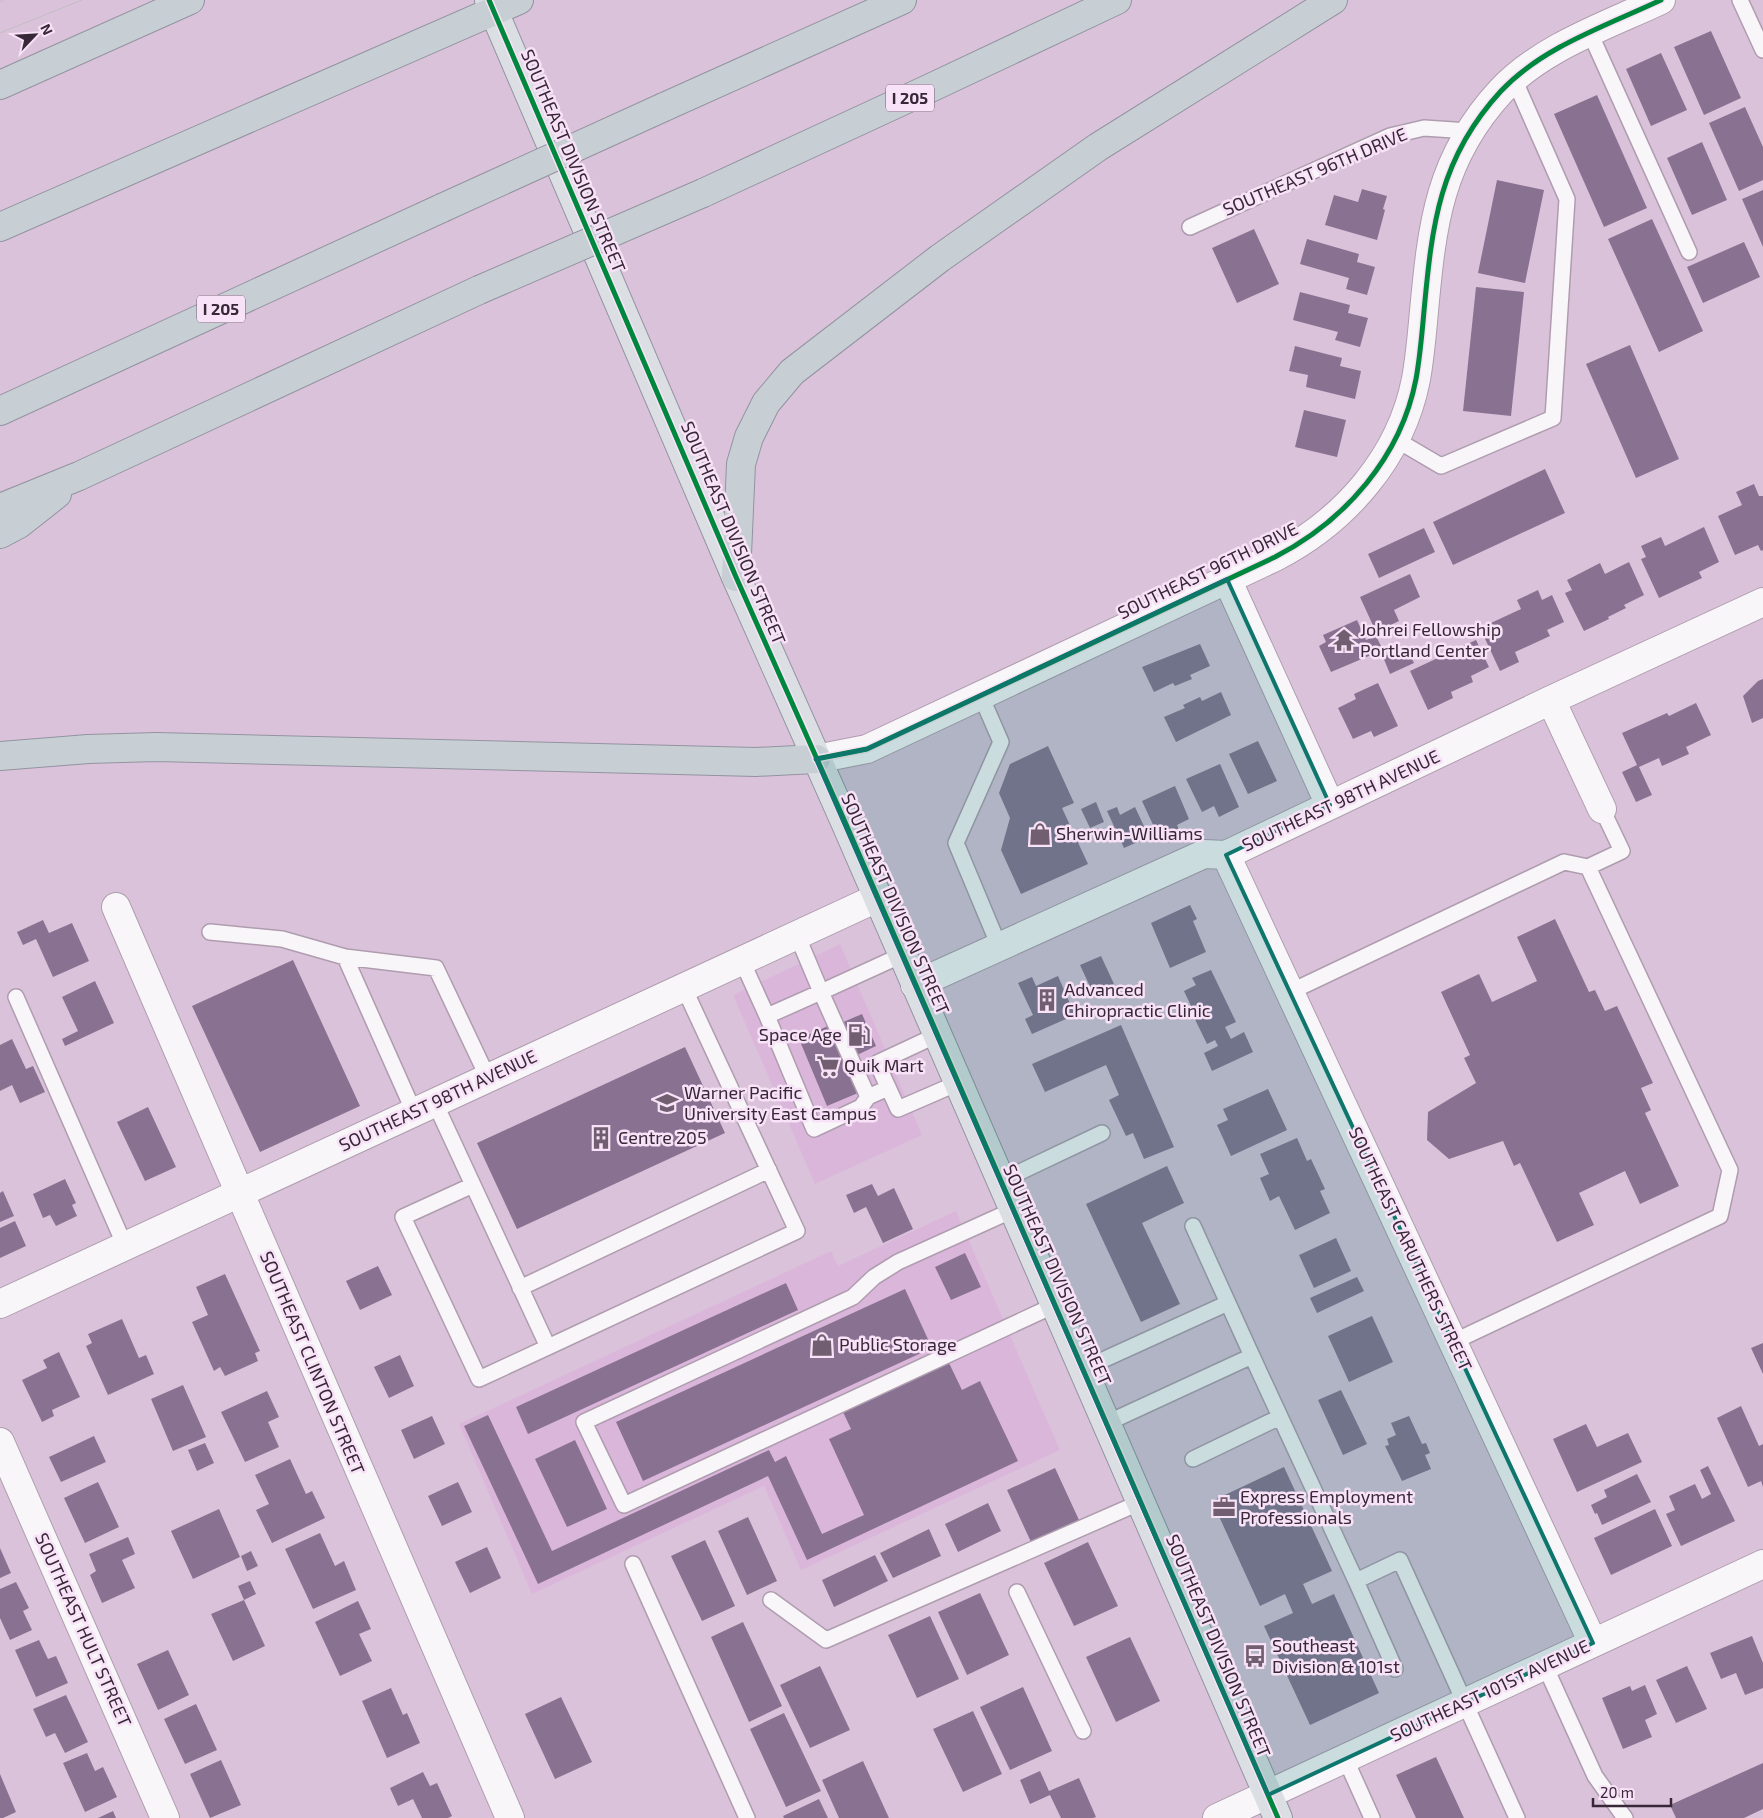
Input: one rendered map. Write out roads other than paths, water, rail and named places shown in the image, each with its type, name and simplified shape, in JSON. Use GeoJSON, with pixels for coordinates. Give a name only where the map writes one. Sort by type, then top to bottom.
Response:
{"type":"FeatureCollection","features":[{"type":"Feature","properties":{"kind":"highway"},"geometry":{"type":"LineString","coordinates":[[0,85],[190,0]]}},
{"type":"Feature","properties":{"kind":"highway"},"geometry":{"type":"LineString","coordinates":[[0,227],[491,5],[519,0]]}},
{"type":"Feature","properties":{"kind":"highway","name":"I 205"},"geometry":{"type":"LineString","coordinates":[[0,411],[902,0]]}},
{"type":"Feature","properties":{"kind":"highway","name":"I 205"},"geometry":{"type":"LineString","coordinates":[[0,508],[79,476],[479,290],[703,193],[1117,0]]}},
{"type":"Feature","properties":{"kind":"highway"},"geometry":{"type":"LineString","coordinates":[[736,577],[741,464],[749,437],[766,403],[792,372],[940,258],[1098,147],[1333,0]]}},
{"type":"Feature","properties":{"kind":"highway"},"geometry":{"type":"LineString","coordinates":[[0,534],[19,524],[79,476]]}},
{"type":"Feature","properties":{"kind":"highway"},"geometry":{"type":"LineString","coordinates":[[0,756],[88,748],[157,747],[756,762],[816,759]]}},
{"type":"Feature","properties":{"kind":"main road","name":"SOUTHEAST DIVISION STREET"},"geometry":{"type":"LineString","coordinates":[[491,5],[736,577],[1273,1806]]}},
{"type":"Feature","properties":{"kind":"street"},"geometry":{"type":"LineString","coordinates":[[1469,131],[1487,107],[1514,79],[1543,57],[1661,0]]}},
{"type":"Feature","properties":{"kind":"street","name":"SOUTHEAST 96TH DRIVE"},"geometry":{"type":"LineString","coordinates":[[816,759],[867,749],[981,696],[1295,546],[1317,532],[1339,514],[1359,493],[1378,468],[1395,439],[1408,409],[1416,380],[1429,259],[1440,196],[1452,164],[1469,131]]}},
{"type":"Feature","properties":{"kind":"street"},"geometry":{"type":"LineString","coordinates":[[1226,579],[1330,805]]}},
{"type":"Feature","properties":{"kind":"street","name":"SOUTHEAST 98TH AVENUE"},"geometry":{"type":"LineString","coordinates":[[915,985],[1204,854],[1226,856],[1551,700],[1763,602]]}},
{"type":"Feature","properties":{"kind":"street"},"geometry":{"type":"LineString","coordinates":[[1551,700],[1602,809]]}},
{"type":"Feature","properties":{"kind":"street","name":"SOUTHEAST CARUTHERS STREET"},"geometry":{"type":"LineString","coordinates":[[1226,856],[1593,1643]]}},
{"type":"Feature","properties":{"kind":"street","name":"SOUTHEAST 98TH AVENUE"},"geometry":{"type":"LineString","coordinates":[[0,1304],[877,898]]}},
{"type":"Feature","properties":{"kind":"street","name":"SOUTHEAST CLINTON STREET"},"geometry":{"type":"LineString","coordinates":[[116,907],[238,1193],[510,1818]]}},
{"type":"Feature","properties":{"kind":"street","name":"SOUTHEAST HULT STREET"},"geometry":{"type":"LineString","coordinates":[[0,1442],[165,1818]]}},
{"type":"Feature","properties":{"kind":"street","name":"SOUTHEAST 101ST AVENUE"},"geometry":{"type":"LineString","coordinates":[[1217,1818],[1273,1806],[1346,1758],[1763,1564]]}},
{"type":"Feature","properties":{"kind":"lane"},"geometry":{"type":"LineString","coordinates":[[1740,0],[1763,50]]}},
{"type":"Feature","properties":{"kind":"lane"},"geometry":{"type":"LineString","coordinates":[[1590,33],[1689,252]]}},
{"type":"Feature","properties":{"kind":"lane"},"geometry":{"type":"LineString","coordinates":[[1395,439],[1441,466],[1553,418],[1567,199],[1514,79]]}},
{"type":"Feature","properties":{"kind":"lane","name":"SOUTHEAST 96TH DRIVE"},"geometry":{"type":"LineString","coordinates":[[1190,227],[1390,136],[1424,128],[1469,131]]}},
{"type":"Feature","properties":{"kind":"lane"},"geometry":{"type":"LineString","coordinates":[[981,696],[1001,742],[956,843],[999,946]]}},
{"type":"Feature","properties":{"kind":"lane"},"geometry":{"type":"LineString","coordinates":[[1290,992],[1564,862],[1588,867],[1622,851],[1602,809]]}},
{"type":"Feature","properties":{"kind":"lane"},"geometry":{"type":"LineString","coordinates":[[1453,1342],[1720,1216],[1730,1170],[1588,867]]}},
{"type":"Feature","properties":{"kind":"lane"},"geometry":{"type":"LineString","coordinates":[[210,932],[282,940],[345,957],[436,968],[488,1078]]}},
{"type":"Feature","properties":{"kind":"lane"},"geometry":{"type":"LineString","coordinates":[[796,935],[868,1097]]}},
{"type":"Feature","properties":{"kind":"lane"},"geometry":{"type":"LineString","coordinates":[[767,1016],[902,955]]}},
{"type":"Feature","properties":{"kind":"lane"},"geometry":{"type":"LineString","coordinates":[[345,957],[424,1108],[473,1185],[548,1347]]}},
{"type":"Feature","properties":{"kind":"lane"},"geometry":{"type":"LineString","coordinates":[[742,961],[814,1129],[861,1107],[868,1097],[888,1088]]}},
{"type":"Feature","properties":{"kind":"lane"},"geometry":{"type":"LineString","coordinates":[[473,1185],[403,1217],[479,1379],[797,1231],[684,988]]}},
{"type":"Feature","properties":{"kind":"lane"},"geometry":{"type":"LineString","coordinates":[[16,997],[125,1246]]}},
{"type":"Feature","properties":{"kind":"lane"},"geometry":{"type":"LineString","coordinates":[[937,1035],[877,1063],[898,1109],[958,1083]]}},
{"type":"Feature","properties":{"kind":"lane"},"geometry":{"type":"LineString","coordinates":[[1001,1181],[1102,1133]]}},
{"type":"Feature","properties":{"kind":"lane"},"geometry":{"type":"LineString","coordinates":[[520,1288],[769,1170]]}},
{"type":"Feature","properties":{"kind":"lane"},"geometry":{"type":"LineString","coordinates":[[1013,1210],[898,1262],[874,1277],[853,1297],[584,1422],[624,1505],[1055,1305]]}},
{"type":"Feature","properties":{"kind":"lane"},"geometry":{"type":"LineString","coordinates":[[1192,1226],[1356,1580],[1395,1669]]}},
{"type":"Feature","properties":{"kind":"lane"},"geometry":{"type":"LineString","coordinates":[[1083,1369],[1228,1303]]}},
{"type":"Feature","properties":{"kind":"lane"},"geometry":{"type":"LineString","coordinates":[[1107,1423],[1252,1356]]}},
{"type":"Feature","properties":{"kind":"lane"},"geometry":{"type":"LineString","coordinates":[[1193,1459],[1280,1417]]}},
{"type":"Feature","properties":{"kind":"lane"},"geometry":{"type":"LineString","coordinates":[[771,1600],[826,1640],[1141,1502]]}},
{"type":"Feature","properties":{"kind":"lane"},"geometry":{"type":"LineString","coordinates":[[1356,1580],[1400,1560],[1517,1818]]}},
{"type":"Feature","properties":{"kind":"lane"},"geometry":{"type":"LineString","coordinates":[[633,1564],[747,1818]]}},
{"type":"Feature","properties":{"kind":"lane"},"geometry":{"type":"LineString","coordinates":[[1017,1592],[1083,1731]]}},
{"type":"Feature","properties":{"kind":"lane"},"geometry":{"type":"LineString","coordinates":[[1545,1666],[1595,1776],[1625,1818]]}},
{"type":"Feature","properties":{"kind":"lane"},"geometry":{"type":"LineString","coordinates":[[1346,1758],[1372,1818]]}},
{"type":"Feature","properties":{"kind":"tram line"},"geometry":{"type":"LineString","coordinates":[[0,2],[4,0]]}},
{"type":"Feature","properties":{"kind":"tram line"},"geometry":{"type":"LineString","coordinates":[[0,33],[82,0]]}},
{"type":"Feature","properties":{"kind":"place","name":"Johrei Fellowship Portland Center"},"geometry":{"type":"Point","coordinates":[1344,640]}},
{"type":"Feature","properties":{"kind":"place","name":"Sherwin-Williams"},"geometry":{"type":"Point","coordinates":[1040,834]}},
{"type":"Feature","properties":{"kind":"place","name":"Advanced Chiropractic Clinic"},"geometry":{"type":"Point","coordinates":[1047,1000]}},
{"type":"Feature","properties":{"kind":"place","name":"Space Age"},"geometry":{"type":"Point","coordinates":[859,1035]}},
{"type":"Feature","properties":{"kind":"place","name":"Quik Mart"},"geometry":{"type":"Point","coordinates":[828,1066]}},
{"type":"Feature","properties":{"kind":"place","name":"Warner Pacific University East Campus"},"geometry":{"type":"Point","coordinates":[667,1103]}},
{"type":"Feature","properties":{"kind":"place","name":"Centre 205"},"geometry":{"type":"Point","coordinates":[601,1138]}},
{"type":"Feature","properties":{"kind":"place","name":"Public Storage"},"geometry":{"type":"Point","coordinates":[822,1345]}},
{"type":"Feature","properties":{"kind":"place","name":"Express Employment Professionals"},"geometry":{"type":"Point","coordinates":[1224,1507]}},
{"type":"Feature","properties":{"kind":"place","name":"Southeast Division & 101st"},"geometry":{"type":"Point","coordinates":[1255,1656]}}]}
